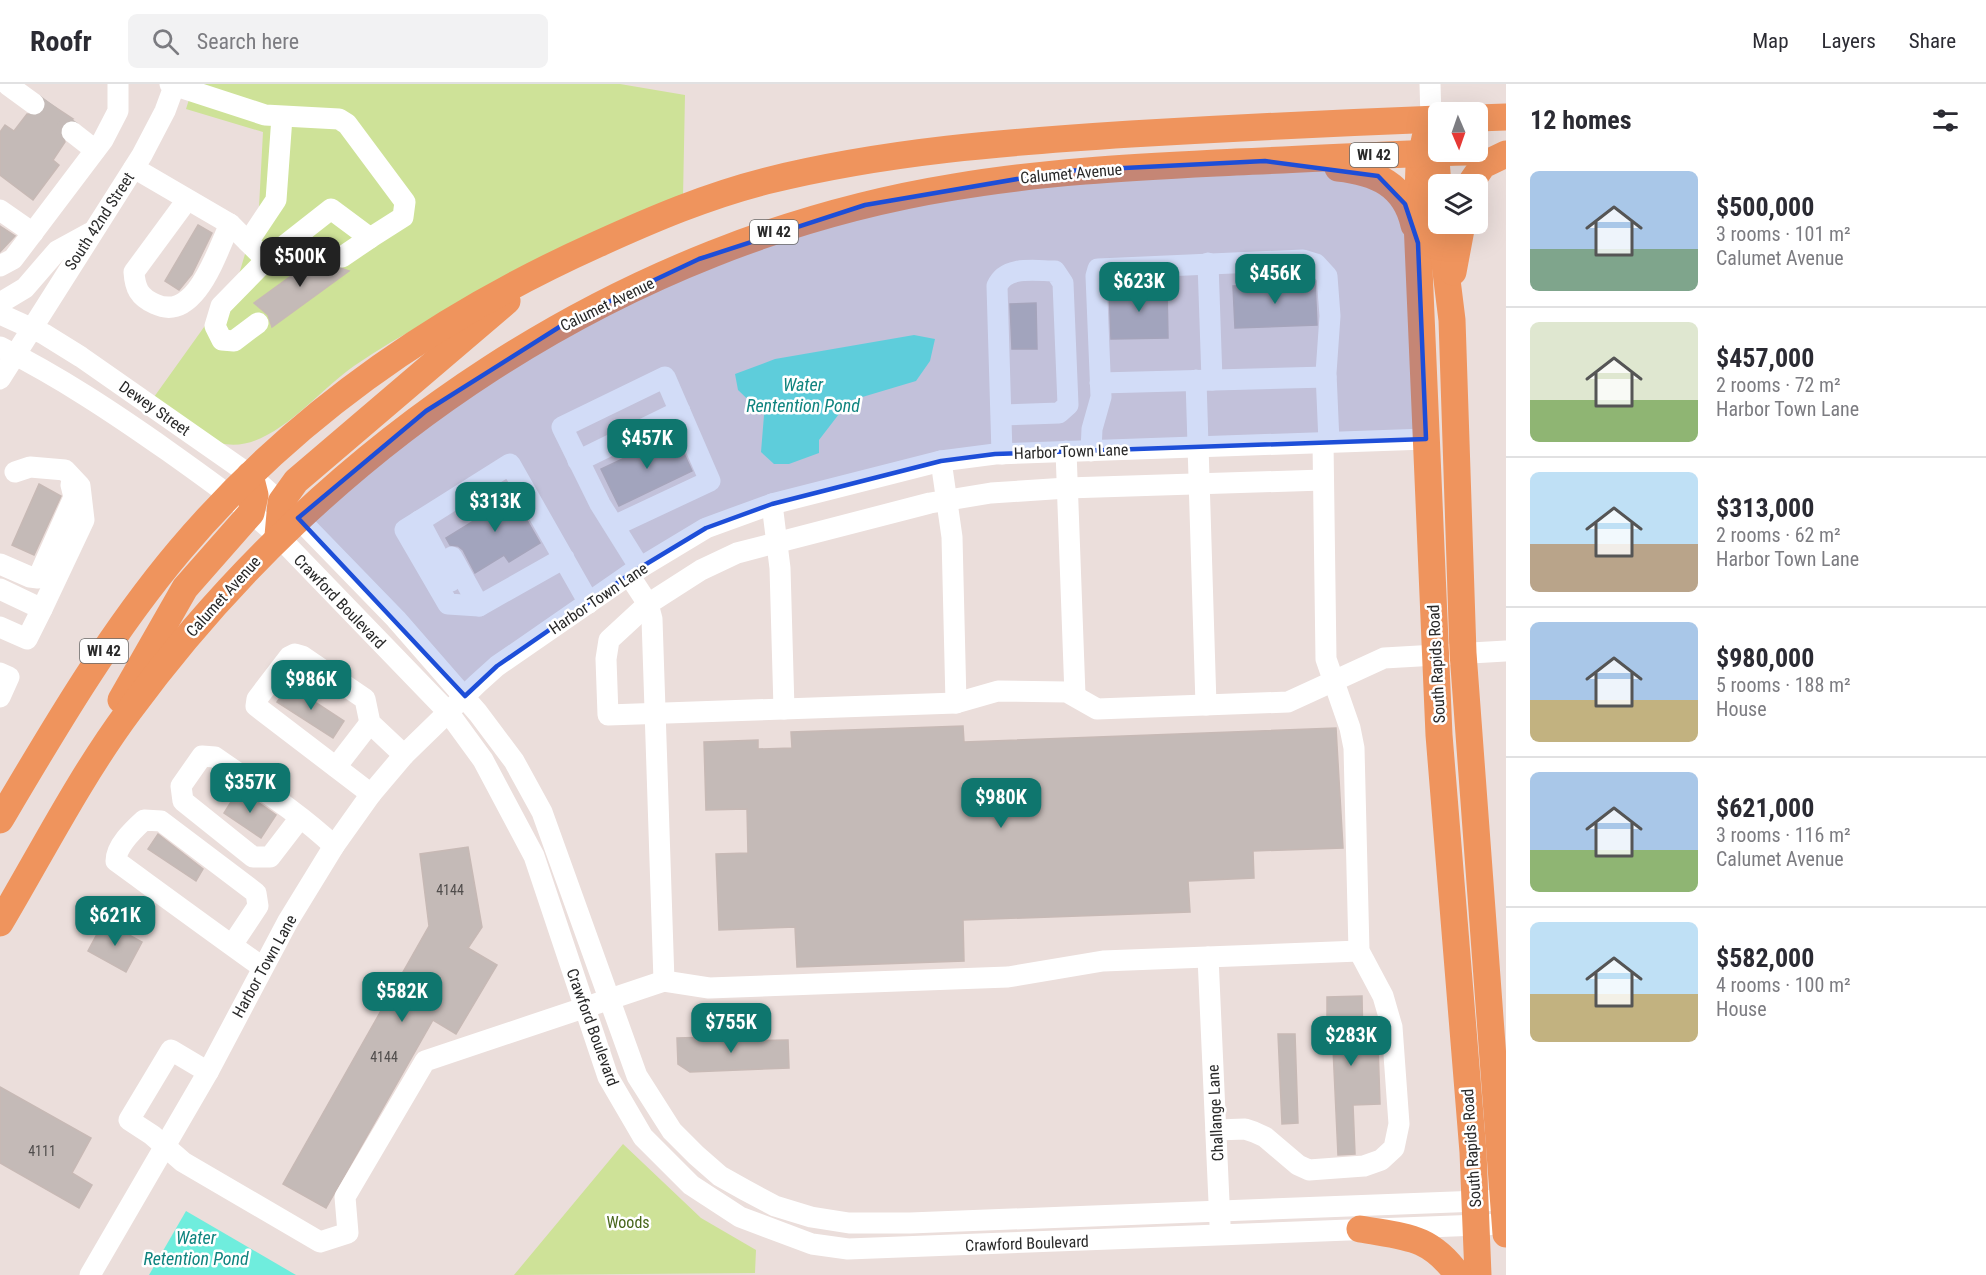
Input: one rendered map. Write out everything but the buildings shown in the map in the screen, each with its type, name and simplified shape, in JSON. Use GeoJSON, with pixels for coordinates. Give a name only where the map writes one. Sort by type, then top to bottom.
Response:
{"type":"FeatureCollection","features":[{"type":"Feature","properties":{"kind":"main road"},"geometry":{"type":"LineString","coordinates":[[1488,118],[1506,117]]}},
{"type":"Feature","properties":{"kind":"main road","name":"Calumet Avenue"},"geometry":{"type":"LineString","coordinates":[[0,820],[65,712],[116,634],[170,562],[250,475],[323,409],[395,356],[479,302],[555,263],[679,207],[765,182],[946,147],[1200,130],[1428,119]]}},
{"type":"Feature","properties":{"kind":"main road"},"geometry":{"type":"LineString","coordinates":[[1488,151],[1506,152]]}},
{"type":"Feature","properties":{"kind":"main road"},"geometry":{"type":"LineString","coordinates":[[1477,174],[1483,165],[1506,152]]}},
{"type":"Feature","properties":{"kind":"main road","name":"Calumet Avenue"},"geometry":{"type":"LineString","coordinates":[[290,510],[426,411],[513,353],[572,319],[699,260],[761,237],[865,206],[950,187],[1064,171],[1428,153]]}},
{"type":"Feature","properties":{"kind":"main road","name":"South Rapids Road"},"geometry":{"type":"LineString","coordinates":[[1428,153],[1417,200],[1439,735],[1478,1275]]}},
{"type":"Feature","properties":{"kind":"main road"},"geometry":{"type":"LineString","coordinates":[[1265,161],[1353,170],[1378,176],[1389,184],[1406,204],[1418,243]]}},
{"type":"Feature","properties":{"kind":"main road","name":"South Rapids Road"},"geometry":{"type":"LineString","coordinates":[[1441,234],[1452,320],[1463,653],[1506,1234]]}},
{"type":"Feature","properties":{"kind":"main road"},"geometry":{"type":"LineString","coordinates":[[1449,294],[1460,234]]}},
{"type":"Feature","properties":{"kind":"main road"},"geometry":{"type":"LineString","coordinates":[[278,536],[303,474],[555,263]]}},
{"type":"Feature","properties":{"kind":"main road"},"geometry":{"type":"LineString","coordinates":[[101,750],[121,699],[168,614],[192,579],[251,513],[255,495],[250,475]]}},
{"type":"Feature","properties":{"kind":"main road","name":"Calumet Avenue"},"geometry":{"type":"LineString","coordinates":[[0,923],[101,750],[172,654],[278,536]]}},
{"type":"Feature","properties":{"kind":"main road"},"geometry":{"type":"LineString","coordinates":[[1360,1229],[1414,1239],[1432,1247],[1441,1253],[1458,1275]]}},
{"type":"Feature","properties":{"kind":"street"},"geometry":{"type":"LineString","coordinates":[[0,90],[8,84],[34,104]]}},
{"type":"Feature","properties":{"kind":"street"},"geometry":{"type":"LineString","coordinates":[[0,266],[13,260],[96,150],[116,118],[118,84]]}},
{"type":"Feature","properties":{"kind":"street"},"geometry":{"type":"LineString","coordinates":[[170,84],[265,115],[339,120],[347,124],[405,202],[403,217],[342,257]]}},
{"type":"Feature","properties":{"kind":"street","name":"South 42nd Street"},"geometry":{"type":"LineString","coordinates":[[0,379],[7,351],[30,327],[134,168],[158,126],[175,84]]}},
{"type":"Feature","properties":{"kind":"street"},"geometry":{"type":"LineString","coordinates":[[1430,84],[1433,102]]}},
{"type":"Feature","properties":{"kind":"street"},"geometry":{"type":"LineString","coordinates":[[248,242],[276,200],[282,117]]}},
{"type":"Feature","properties":{"kind":"street"},"geometry":{"type":"LineString","coordinates":[[72,132],[96,150]]}},
{"type":"Feature","properties":{"kind":"street"},"geometry":{"type":"LineString","coordinates":[[134,168],[230,224],[266,261]]}},
{"type":"Feature","properties":{"kind":"street"},"geometry":{"type":"LineString","coordinates":[[187,200],[134,272],[135,286],[144,299],[160,306],[175,306],[191,299],[202,284],[230,224]]}},
{"type":"Feature","properties":{"kind":"street"},"geometry":{"type":"LineString","coordinates":[[258,323],[234,341],[222,340],[215,326],[221,306],[266,261],[331,209],[370,238]]}},
{"type":"Feature","properties":{"kind":"street"},"geometry":{"type":"LineString","coordinates":[[0,210],[33,233]]}},
{"type":"Feature","properties":{"kind":"street"},"geometry":{"type":"LineString","coordinates":[[0,303],[25,288],[57,251],[91,233]]}},
{"type":"Feature","properties":{"kind":"street"},"geometry":{"type":"LineString","coordinates":[[1091,450],[1092,429],[1101,397],[1096,276],[1098,269],[1303,260],[1323,270],[1327,276],[1330,316],[1323,480],[1326,659],[1350,728],[1354,748],[1359,951],[1383,996],[1392,1027],[1399,1124],[1394,1148],[1381,1160],[1364,1166],[1309,1170],[1298,1165],[1265,1137],[1254,1132],[1245,1129],[1216,1130]]}},
{"type":"Feature","properties":{"kind":"street"},"geometry":{"type":"LineString","coordinates":[[1206,705],[1197,447],[1204,380],[1208,263]]}},
{"type":"Feature","properties":{"kind":"street"},"geometry":{"type":"LineString","coordinates":[[1001,415],[1059,413],[1068,405],[1063,283],[1055,271],[1016,271],[1006,274],[997,286],[1002,454]]}},
{"type":"Feature","properties":{"kind":"street","name":"Dewey Street"},"geometry":{"type":"LineString","coordinates":[[0,314],[30,327],[96,367],[250,475],[290,510]]}},
{"type":"Feature","properties":{"kind":"street","name":"Dewey Street"},"geometry":{"type":"LineString","coordinates":[[7,351],[66,382],[128,422],[251,513]]}},
{"type":"Feature","properties":{"kind":"street"},"geometry":{"type":"LineString","coordinates":[[614,526],[711,481],[665,377],[561,427],[614,526],[648,604],[652,619],[657,714],[664,981]]}},
{"type":"Feature","properties":{"kind":"street"},"geometry":{"type":"LineString","coordinates":[[1100,383],[1326,377]]}},
{"type":"Feature","properties":{"kind":"street"},"geometry":{"type":"LineString","coordinates":[[1065,410],[1096,414]]}},
{"type":"Feature","properties":{"kind":"street"},"geometry":{"type":"LineString","coordinates":[[578,461],[680,411]]}},
{"type":"Feature","properties":{"kind":"street","name":"Harbor Town Lane"},"geometry":{"type":"LineString","coordinates":[[90,1275],[208,1072],[262,967],[334,846],[371,794],[404,755],[497,666],[634,572],[706,528],[772,504],[941,461],[1002,454],[1066,451],[1426,439]]}},
{"type":"Feature","properties":{"kind":"street"},"geometry":{"type":"LineString","coordinates":[[1066,451],[1075,695]]}},
{"type":"Feature","properties":{"kind":"street"},"geometry":{"type":"LineString","coordinates":[[941,461],[952,537],[956,703]]}},
{"type":"Feature","properties":{"kind":"street"},"geometry":{"type":"LineString","coordinates":[[564,558],[479,606],[448,604],[405,530],[510,464],[564,558],[589,603]]}},
{"type":"Feature","properties":{"kind":"street"},"geometry":{"type":"LineString","coordinates":[[0,564],[30,577],[38,578],[74,497],[72,486],[57,474],[15,472],[30,466],[65,470],[80,486],[84,520],[27,639],[0,627]]}},
{"type":"Feature","properties":{"kind":"street"},"geometry":{"type":"LineString","coordinates":[[1323,480],[1015,490],[948,500],[777,542],[718,561],[648,604],[609,640],[606,659],[608,715],[956,703],[998,691],[1067,692],[1097,710],[1288,702],[1384,658],[1506,651]]}},
{"type":"Feature","properties":{"kind":"street"},"geometry":{"type":"LineString","coordinates":[[772,504],[777,542],[784,709]]}},
{"type":"Feature","properties":{"kind":"street","name":"Crawford Boulevard"},"geometry":{"type":"LineString","coordinates":[[290,510],[412,636],[465,696],[514,761],[542,812],[637,1076],[672,1131],[720,1176],[775,1206],[811,1217],[849,1222],[965,1221],[1220,1212],[1475,1212]]}},
{"type":"Feature","properties":{"kind":"street","name":"Crawford Boulevard"},"geometry":{"type":"LineString","coordinates":[[251,513],[278,536],[448,712],[491,774],[534,856],[609,1077],[643,1137],[691,1185],[740,1217],[812,1244],[848,1249],[1221,1237],[1360,1229],[1475,1212]]}},
{"type":"Feature","properties":{"kind":"street"},"geometry":{"type":"LineString","coordinates":[[419,521],[436,550],[449,553],[479,606]]}},
{"type":"Feature","properties":{"kind":"street"},"geometry":{"type":"LineString","coordinates":[[0,589],[42,609]]}},
{"type":"Feature","properties":{"kind":"street"},"geometry":{"type":"LineString","coordinates":[[371,794],[256,706],[257,699],[289,657],[295,654],[302,656],[366,699],[370,723],[404,755]]}},
{"type":"Feature","properties":{"kind":"street"},"geometry":{"type":"LineString","coordinates":[[0,673],[9,677],[0,697]]}},
{"type":"Feature","properties":{"kind":"street"},"geometry":{"type":"LineString","coordinates":[[336,767],[370,723]]}},
{"type":"Feature","properties":{"kind":"street"},"geometry":{"type":"LineString","coordinates":[[300,818],[270,857],[253,857],[183,801],[181,786],[202,756],[215,757],[300,818],[334,846]]}},
{"type":"Feature","properties":{"kind":"street"},"geometry":{"type":"LineString","coordinates":[[232,945],[258,906],[256,893],[161,821],[153,819],[139,825],[116,855],[116,861],[262,967]]}},
{"type":"Feature","properties":{"kind":"street"},"geometry":{"type":"LineString","coordinates":[[208,1072],[171,1050],[129,1120],[152,1135],[183,1162],[320,1242],[348,1233],[345,1197],[425,1061],[664,981],[709,988],[984,978],[1103,962],[1359,951]]}},
{"type":"Feature","properties":{"kind":"street","name":"Challange Lane"},"geometry":{"type":"LineString","coordinates":[[1208,957],[1221,1237]]}},
{"type":"Feature","properties":{"kind":"street"},"geometry":{"type":"LineString","coordinates":[[1475,1212],[1505,1212]]}},
{"type":"Feature","properties":{"kind":"street"},"geometry":{"type":"LineString","coordinates":[[965,1221],[967,1245]]}},
{"type":"Feature","properties":{"kind":"highlighted area"},"geometry":{"type":"Polygon","coordinates":[[[1265,161],[1378,176],[1405,204],[1418,243],[1426,439],[995,454],[941,461],[772,504],[706,528],[633,572],[497,666],[465,696],[298,518],[426,411],[572,319],[699,259],[865,205],[1064,171],[1265,161]]]}},
{"type":"Feature","properties":{"kind":"green space"},"geometry":{"type":"Polygon","coordinates":[[[194,84],[620,84],[685,95],[683,198],[473,299],[392,341],[339,377],[274,431],[256,440],[238,444],[220,443],[154,397],[237,281],[259,207],[263,132],[186,109],[194,84]]]}},
{"type":"Feature","properties":{"kind":"green space","name":"Woods"},"geometry":{"type":"Polygon","coordinates":[[[623,1144],[701,1218],[756,1250],[755,1273],[514,1275],[623,1144]]]}},
{"type":"Feature","properties":{"kind":"water","name":"Water Rentention Pond"},"geometry":{"type":"Polygon","coordinates":[[[914,335],[935,339],[930,361],[916,381],[849,401],[819,440],[819,453],[789,464],[774,464],[761,452],[764,415],[738,390],[735,374],[775,359],[914,335]]]}},
{"type":"Feature","properties":{"kind":"water","name":"Water Retention Pond"},"geometry":{"type":"Polygon","coordinates":[[[186,1211],[296,1275],[149,1275],[186,1211]]]}},
{"type":"Feature","properties":{"kind":"tunnel"},"geometry":{"type":"LineString","coordinates":[[34,104],[72,132]]}}]}
